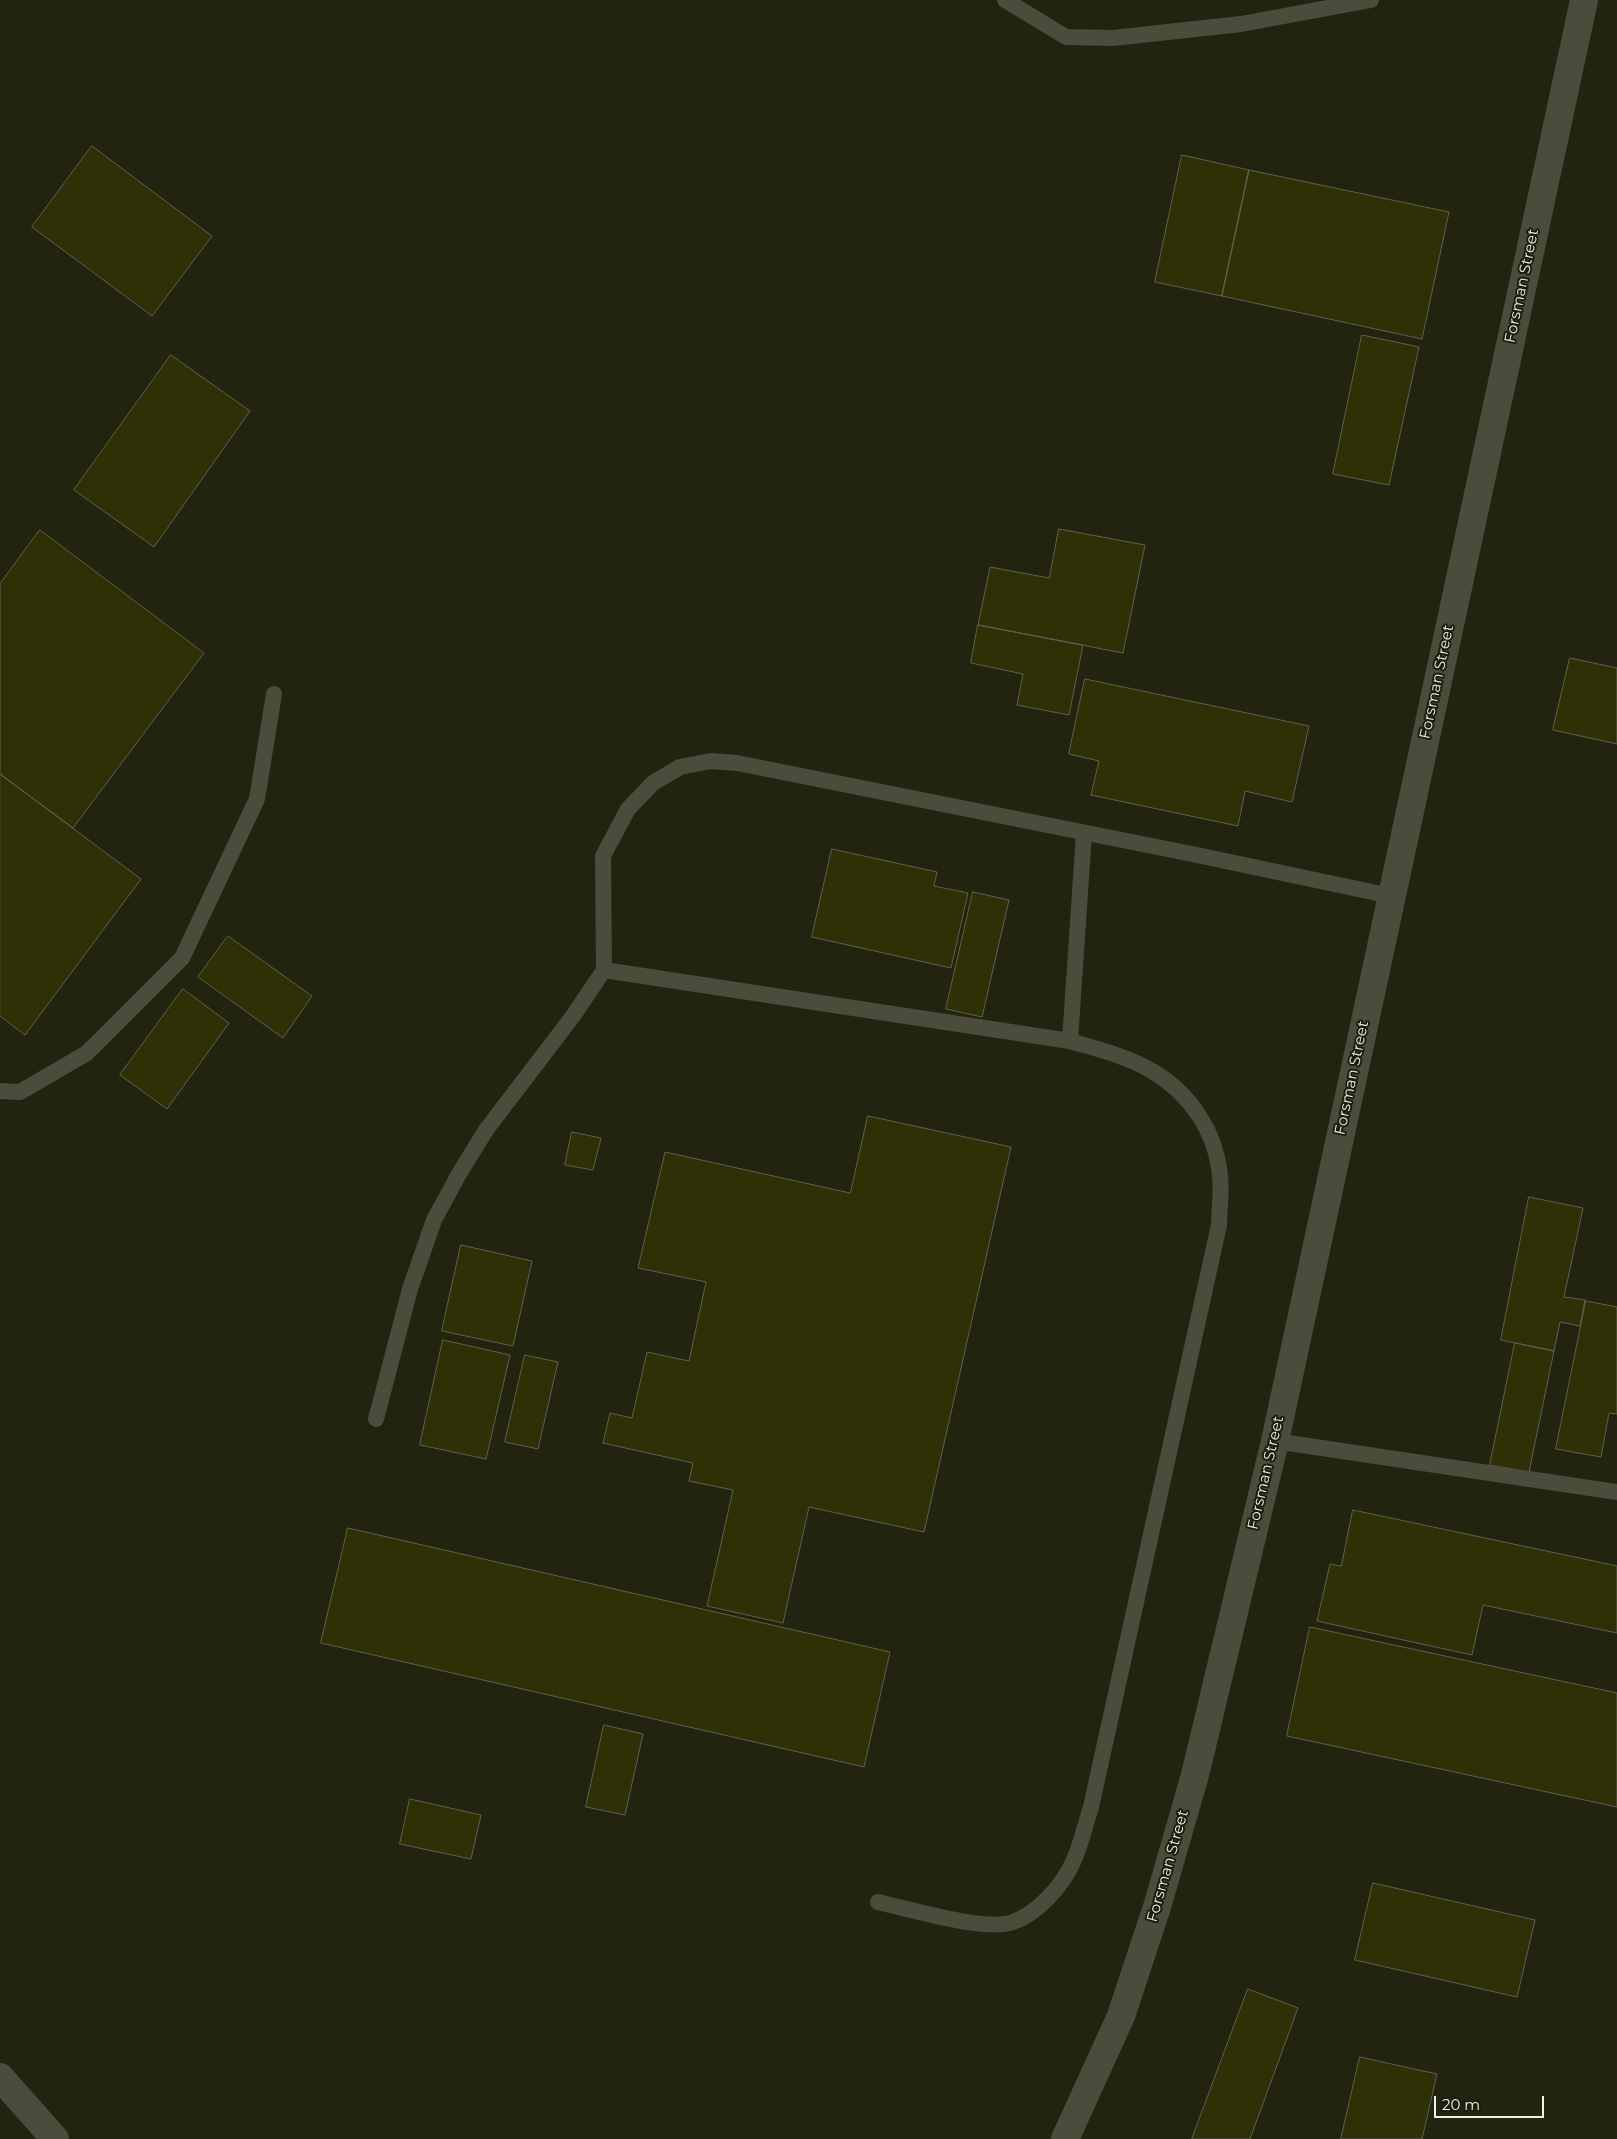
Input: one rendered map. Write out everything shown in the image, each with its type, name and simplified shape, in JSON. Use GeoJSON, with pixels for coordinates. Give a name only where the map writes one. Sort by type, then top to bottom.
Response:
{"type":"FeatureCollection","features":[{"type":"Feature","properties":{"kind":"street","name":"Forsman Street"},"geometry":{"type":"LineString","coordinates":[[1065,2139],[1121,2016],[1157,1907],[1195,1775],[1275,1441],[1390,896],[1584,0]]}},
{"type":"Feature","properties":{"kind":"street"},"geometry":{"type":"LineString","coordinates":[[0,2077],[55,2139]]}},
{"type":"Feature","properties":{"kind":"lane"},"geometry":{"type":"LineString","coordinates":[[1005,0],[1066,37],[1113,38],[1242,24],[1372,0]]}},
{"type":"Feature","properties":{"kind":"lane"},"geometry":{"type":"LineString","coordinates":[[0,1091],[20,1092],[87,1053],[182,958],[257,799],[274,694]]}},
{"type":"Feature","properties":{"kind":"lane"},"geometry":{"type":"LineString","coordinates":[[376,1419],[410,1289],[434,1220],[486,1130],[572,1016],[604,970],[604,856],[628,809],[653,783],[680,767],[711,761],[737,763],[1197,855],[1390,896]]}},
{"type":"Feature","properties":{"kind":"lane"},"geometry":{"type":"LineString","coordinates":[[1070,1041],[1084,833]]}},
{"type":"Feature","properties":{"kind":"lane"},"geometry":{"type":"LineString","coordinates":[[604,970],[1070,1041],[1123,1057],[1152,1070],[1174,1086],[1197,1112],[1212,1139],[1220,1176],[1219,1226],[1091,1807],[1074,1862],[1060,1886],[1040,1906],[1012,1922],[984,1925],[878,1902]]}},
{"type":"Feature","properties":{"kind":"lane"},"geometry":{"type":"LineString","coordinates":[[1275,1441],[1617,1492]]}},
{"type":"Feature","properties":{"kind":"shaded area"},"geometry":{"type":"Polygon","coordinates":[[[0,0],[1617,0],[1617,2139],[0,2139],[0,0]]]}},
{"type":"Feature","properties":{"kind":"building"},"geometry":{"type":"Polygon","coordinates":[[[92,146],[212,236],[152,316],[32,227],[92,146]]]}},
{"type":"Feature","properties":{"kind":"building"},"geometry":{"type":"Polygon","coordinates":[[[1182,155],[1249,170],[1222,296],[1155,282],[1182,155]]]}},
{"type":"Feature","properties":{"kind":"building"},"geometry":{"type":"Polygon","coordinates":[[[1249,170],[1449,212],[1422,339],[1222,296],[1249,170]]]}},
{"type":"Feature","properties":{"kind":"building"},"geometry":{"type":"Polygon","coordinates":[[[1362,335],[1419,347],[1389,485],[1333,474],[1362,335]]]}},
{"type":"Feature","properties":{"kind":"building"},"geometry":{"type":"Polygon","coordinates":[[[171,355],[250,411],[154,547],[74,490],[171,355]]]}},
{"type":"Feature","properties":{"kind":"building"},"geometry":{"type":"Polygon","coordinates":[[[1059,529],[1145,545],[1123,653],[978,625],[990,567],[1049,578],[1059,529]]]}},
{"type":"Feature","properties":{"kind":"building"},"geometry":{"type":"Polygon","coordinates":[[[40,530],[204,653],[73,828],[0,774],[0,584],[40,530]]]}},
{"type":"Feature","properties":{"kind":"building"},"geometry":{"type":"Polygon","coordinates":[[[978,625],[1083,645],[1069,715],[1017,705],[1023,674],[971,663],[978,625]]]}},
{"type":"Feature","properties":{"kind":"building"},"geometry":{"type":"Polygon","coordinates":[[[1570,658],[1617,668],[1617,744],[1553,730],[1570,658]]]}},
{"type":"Feature","properties":{"kind":"building"},"geometry":{"type":"Polygon","coordinates":[[[1085,679],[1309,726],[1292,802],[1245,791],[1238,826],[1091,795],[1099,761],[1069,754],[1085,679]]]}},
{"type":"Feature","properties":{"kind":"building"},"geometry":{"type":"Polygon","coordinates":[[[0,774],[141,879],[25,1035],[0,1016],[0,774]]]}},
{"type":"Feature","properties":{"kind":"building"},"geometry":{"type":"Polygon","coordinates":[[[832,849],[937,872],[934,886],[968,893],[951,968],[812,937],[832,849]]]}},
{"type":"Feature","properties":{"kind":"building"},"geometry":{"type":"Polygon","coordinates":[[[973,892],[1009,900],[982,1017],[946,1009],[973,892]]]}},
{"type":"Feature","properties":{"kind":"building"},"geometry":{"type":"Polygon","coordinates":[[[228,936],[312,996],[283,1038],[198,977],[228,936]]]}},
{"type":"Feature","properties":{"kind":"building"},"geometry":{"type":"Polygon","coordinates":[[[183,989],[229,1023],[167,1109],[120,1075],[183,989]]]}},
{"type":"Feature","properties":{"kind":"building"},"geometry":{"type":"Polygon","coordinates":[[[868,1116],[1011,1147],[924,1532],[809,1507],[783,1623],[707,1606],[733,1490],[689,1481],[693,1463],[603,1443],[610,1413],[632,1418],[647,1352],[689,1361],[706,1282],[638,1268],[665,1152],[850,1193],[868,1116]]]}},
{"type":"Feature","properties":{"kind":"building"},"geometry":{"type":"Polygon","coordinates":[[[572,1132],[601,1138],[593,1170],[565,1165],[572,1132]]]}},
{"type":"Feature","properties":{"kind":"building"},"geometry":{"type":"Polygon","coordinates":[[[1529,1197],[1583,1208],[1564,1297],[1585,1300],[1580,1326],[1560,1322],[1554,1351],[1501,1340],[1529,1197]]]}},
{"type":"Feature","properties":{"kind":"building"},"geometry":{"type":"Polygon","coordinates":[[[461,1245],[532,1261],[513,1346],[442,1331],[461,1245]]]}},
{"type":"Feature","properties":{"kind":"building"},"geometry":{"type":"Polygon","coordinates":[[[1586,1301],[1617,1307],[1617,1414],[1609,1413],[1601,1457],[1556,1449],[1586,1301]]]}},
{"type":"Feature","properties":{"kind":"building"},"geometry":{"type":"Polygon","coordinates":[[[443,1340],[510,1355],[486,1459],[420,1445],[443,1340]]]}},
{"type":"Feature","properties":{"kind":"building"},"geometry":{"type":"Polygon","coordinates":[[[1515,1343],[1554,1351],[1529,1472],[1490,1465],[1515,1343]]]}},
{"type":"Feature","properties":{"kind":"building"},"geometry":{"type":"Polygon","coordinates":[[[525,1355],[558,1362],[538,1449],[505,1442],[525,1355]]]}},
{"type":"Feature","properties":{"kind":"building"},"geometry":{"type":"Polygon","coordinates":[[[1353,1510],[1617,1566],[1617,1633],[1483,1605],[1472,1655],[1317,1621],[1330,1564],[1341,1566],[1353,1510]]]}},
{"type":"Feature","properties":{"kind":"building"},"geometry":{"type":"Polygon","coordinates":[[[348,1528],[890,1652],[864,1767],[321,1643],[348,1528]]]}},
{"type":"Feature","properties":{"kind":"building"},"geometry":{"type":"Polygon","coordinates":[[[1310,1627],[1617,1693],[1617,1807],[1287,1736],[1310,1627]]]}},
{"type":"Feature","properties":{"kind":"building"},"geometry":{"type":"Polygon","coordinates":[[[604,1725],[643,1734],[625,1815],[586,1807],[604,1725]]]}},
{"type":"Feature","properties":{"kind":"building"},"geometry":{"type":"Polygon","coordinates":[[[410,1799],[481,1815],[471,1859],[400,1844],[410,1799]]]}},
{"type":"Feature","properties":{"kind":"building"},"geometry":{"type":"Polygon","coordinates":[[[1373,1883],[1535,1920],[1517,1997],[1355,1960],[1373,1883]]]}},
{"type":"Feature","properties":{"kind":"building"},"geometry":{"type":"Polygon","coordinates":[[[1248,1989],[1298,2008],[1250,2139],[1192,2139],[1248,1989]]]}},
{"type":"Feature","properties":{"kind":"building"},"geometry":{"type":"Polygon","coordinates":[[[1360,2057],[1437,2074],[1422,2139],[1341,2139],[1360,2057]]]}}]}
